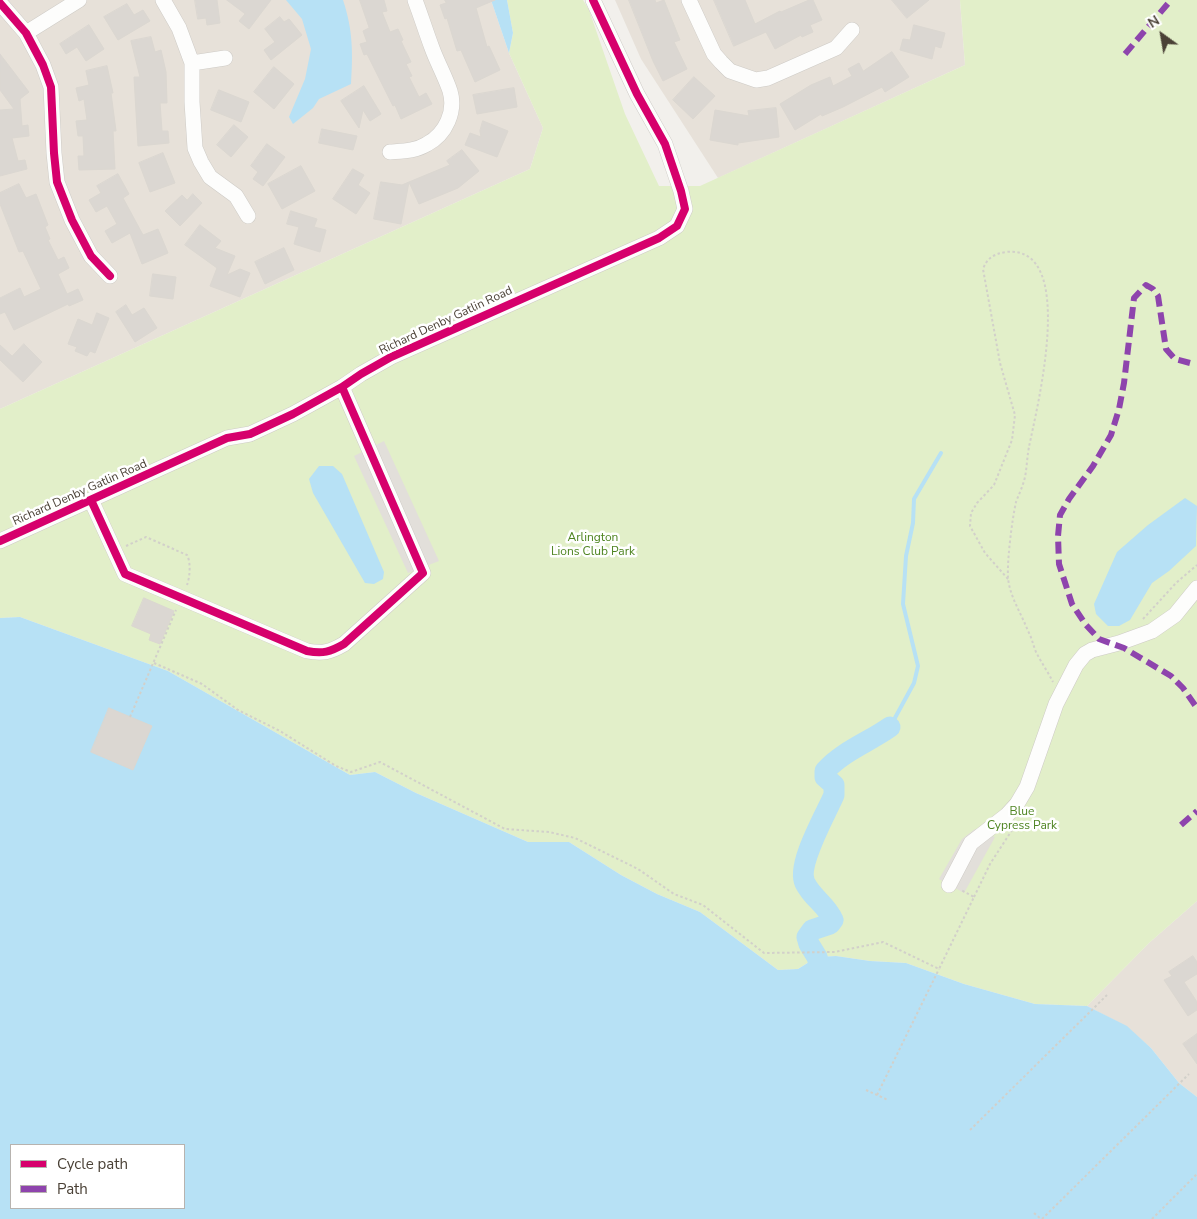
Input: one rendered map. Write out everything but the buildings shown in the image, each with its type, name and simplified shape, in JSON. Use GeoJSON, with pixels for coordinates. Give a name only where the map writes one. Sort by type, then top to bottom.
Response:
{"type":"FeatureCollection","features":[{"type":"Feature","properties":{"kind":"street"},"geometry":{"type":"LineString","coordinates":[[26,34],[79,0]]}},
{"type":"Feature","properties":{"kind":"street"},"geometry":{"type":"LineString","coordinates":[[163,0],[179,28],[192,63],[195,148],[210,177],[236,196],[248,216]]}},
{"type":"Feature","properties":{"kind":"street"},"geometry":{"type":"LineString","coordinates":[[390,152],[411,150],[427,144],[444,128],[450,116],[452,103],[450,92],[415,0]]}},
{"type":"Feature","properties":{"kind":"street","name":"Richard Denby Gatlin Road"},"geometry":{"type":"LineString","coordinates":[[0,541],[227,438],[250,434],[293,414],[391,357],[659,238],[677,226],[685,209],[682,191],[665,144],[637,94],[594,0]]}},
{"type":"Feature","properties":{"kind":"street"},"geometry":{"type":"LineString","coordinates":[[689,0],[714,54],[730,71],[756,80],[768,78],[836,48],[852,30]]}},
{"type":"Feature","properties":{"kind":"street"},"geometry":{"type":"LineString","coordinates":[[0,3],[26,34],[43,65],[52,87],[57,182],[72,220],[91,256],[110,276]]}},
{"type":"Feature","properties":{"kind":"street"},"geometry":{"type":"LineString","coordinates":[[192,63],[225,58]]}},
{"type":"Feature","properties":{"kind":"street"},"geometry":{"type":"LineString","coordinates":[[91,500],[125,574],[307,651],[319,654],[334,650],[344,644],[423,573],[342,387]]}},
{"type":"Feature","properties":{"kind":"street"},"geometry":{"type":"LineString","coordinates":[[949,884],[971,843],[1007,815],[1027,787],[1060,694],[1076,665],[1085,654],[1092,650],[1120,643],[1152,631],[1175,615],[1197,588]]}},
{"type":"Feature","properties":{"kind":"path"},"geometry":{"type":"LineString","coordinates":[[1008,578],[985,553],[970,526],[971,513],[977,502],[994,485],[998,476],[1012,440],[1015,415],[1000,363],[984,269],[986,260],[994,255],[1017,252],[1027,256],[1036,264],[1042,277],[1046,293],[1048,324],[1039,403],[1025,478],[1016,502],[1008,578],[1015,605],[1028,630],[1036,653],[1060,694]]}},
{"type":"Feature","properties":{"kind":"path"},"geometry":{"type":"LineString","coordinates":[[1141,622],[1176,583],[1197,565]]}},
{"type":"Feature","properties":{"kind":"path"},"geometry":{"type":"LineString","coordinates":[[130,717],[154,663],[202,684],[238,710],[280,731],[336,766],[351,772],[380,762],[505,829],[549,832],[575,838],[638,869],[674,894],[703,905],[764,953],[835,952],[883,942],[938,969]]}},
{"type":"Feature","properties":{"kind":"path"},"geometry":{"type":"LineString","coordinates":[[877,1096],[964,914],[990,864],[1018,821]]}},
{"type":"Feature","properties":{"kind":"path"},"geometry":{"type":"LineString","coordinates":[[949,884],[974,897]]}},
{"type":"Feature","properties":{"kind":"path"},"geometry":{"type":"LineString","coordinates":[[970,1130],[1107,994]]}},
{"type":"Feature","properties":{"kind":"path"},"geometry":{"type":"LineString","coordinates":[[1034,1213],[1041,1219],[1189,1074]]}},
{"type":"Feature","properties":{"kind":"path"},"geometry":{"type":"LineString","coordinates":[[866,1090],[888,1100]]}},
{"type":"Feature","properties":{"kind":"path"},"geometry":{"type":"LineString","coordinates":[[1152,1219],[1197,1174]]}},
{"type":"Feature","properties":{"kind":"shaded area"},"geometry":{"type":"Polygon","coordinates":[[[0,0],[491,0],[509,53],[543,128],[530,169],[0,409],[0,0]]]}},
{"type":"Feature","properties":{"kind":"shaded area"},"geometry":{"type":"Polygon","coordinates":[[[615,0],[960,0],[965,65],[718,178],[641,59],[615,0]]]}},
{"type":"Feature","properties":{"kind":"shaded area"},"geometry":{"type":"Polygon","coordinates":[[[384,441],[439,561],[408,573],[354,456],[384,441]]]}},
{"type":"Feature","properties":{"kind":"shaded area"},"geometry":{"type":"Polygon","coordinates":[[[975,829],[995,837],[964,893],[939,879],[962,839],[975,829]]]}},
{"type":"Feature","properties":{"kind":"shaded area"},"geometry":{"type":"Polygon","coordinates":[[[1197,901],[1197,1097],[1179,1083],[1151,1048],[1127,1027],[1087,1006],[1149,943],[1197,901]]]}},
{"type":"Feature","properties":{"kind":"green space"},"geometry":{"type":"Polygon","coordinates":[[[507,0],[583,0],[589,10],[625,114],[659,186],[700,186],[965,65],[960,0],[1197,0],[1197,901],[1149,943],[1087,1006],[1035,1004],[964,984],[906,963],[870,961],[836,956],[817,957],[798,969],[778,970],[700,912],[657,894],[621,875],[569,842],[528,842],[416,793],[375,772],[350,775],[168,671],[20,617],[0,618],[0,409],[530,169],[543,128],[509,53],[513,33],[507,0]]]}},
{"type":"Feature","properties":{"kind":"water"},"geometry":{"type":"Polygon","coordinates":[[[286,0],[343,0],[352,42],[351,84],[319,99],[313,108],[293,124],[289,117],[305,79],[311,49],[302,19],[286,0]]]}},
{"type":"Feature","properties":{"kind":"water"},"geometry":{"type":"Polygon","coordinates":[[[491,0],[507,0],[513,33],[509,53],[491,0]]]}},
{"type":"Feature","properties":{"kind":"water"},"geometry":{"type":"Polygon","coordinates":[[[319,466],[333,466],[342,474],[384,572],[383,579],[374,584],[365,583],[313,493],[309,479],[319,466]]]}},
{"type":"Feature","properties":{"kind":"water"},"geometry":{"type":"Polygon","coordinates":[[[1185,498],[1197,506],[1196,546],[1169,571],[1152,583],[1130,620],[1119,626],[1108,626],[1096,614],[1094,604],[1117,552],[1148,525],[1185,498]]]}},
{"type":"Feature","properties":{"kind":"water"},"geometry":{"type":"Polygon","coordinates":[[[20,617],[168,671],[350,775],[375,772],[416,793],[528,842],[569,842],[621,875],[657,894],[700,912],[778,970],[798,969],[817,957],[836,956],[870,961],[906,963],[964,984],[1035,1004],[1087,1006],[1127,1026],[1151,1048],[1179,1083],[1197,1097],[1197,1219],[0,1219],[0,618],[20,617]]]}},
{"type":"Feature","properties":{"kind":"waterway"},"geometry":{"type":"LineString","coordinates":[[890,727],[914,683],[918,666],[903,604],[906,556],[913,523],[914,499],[941,453]]}},
{"type":"Feature","properties":{"kind":"waterway"},"geometry":{"type":"LineString","coordinates":[[809,982],[820,968],[807,937],[812,930],[830,924],[833,920],[827,910],[808,889],[803,875],[808,852],[834,795],[834,785],[825,777],[825,771],[848,752],[890,727]]}},
{"type":"Feature","properties":{"kind":"marked path"},"geometry":{"type":"LineString","coordinates":[[1125,54],[1171,0]]}},
{"type":"Feature","properties":{"kind":"marked path"},"geometry":{"type":"LineString","coordinates":[[1190,363],[1175,359],[1166,349],[1158,296],[1153,289],[1146,285],[1134,298],[1124,383],[1111,435],[1060,515],[1058,536],[1059,564],[1072,604],[1086,625],[1099,639],[1124,648],[1171,676],[1183,688],[1197,708]]}},
{"type":"Feature","properties":{"kind":"marked path"},"geometry":{"type":"LineString","coordinates":[[1181,825],[1197,811]]}},
{"type":"Feature","properties":{"kind":"cycle path"},"geometry":{"type":"LineString","coordinates":[[0,541],[227,438],[250,434],[293,414],[391,357],[659,238],[677,226],[685,209],[665,144],[637,94],[593,0]]}},
{"type":"Feature","properties":{"kind":"cycle path"},"geometry":{"type":"LineString","coordinates":[[0,3],[26,33],[43,65],[51,87],[57,182],[72,220],[91,256],[110,276]]}},
{"type":"Feature","properties":{"kind":"cycle path"},"geometry":{"type":"LineString","coordinates":[[91,500],[125,574],[307,651],[326,652],[335,649],[344,644],[423,573],[342,387]]}},
{"type":"Feature","properties":{"kind":"park label","name":"Arlington Lions Club Park"},"geometry":{"type":"Point","coordinates":[593,545]}},
{"type":"Feature","properties":{"kind":"park label","name":"Blue Cypress Park"},"geometry":{"type":"Point","coordinates":[1022,819]}}]}
